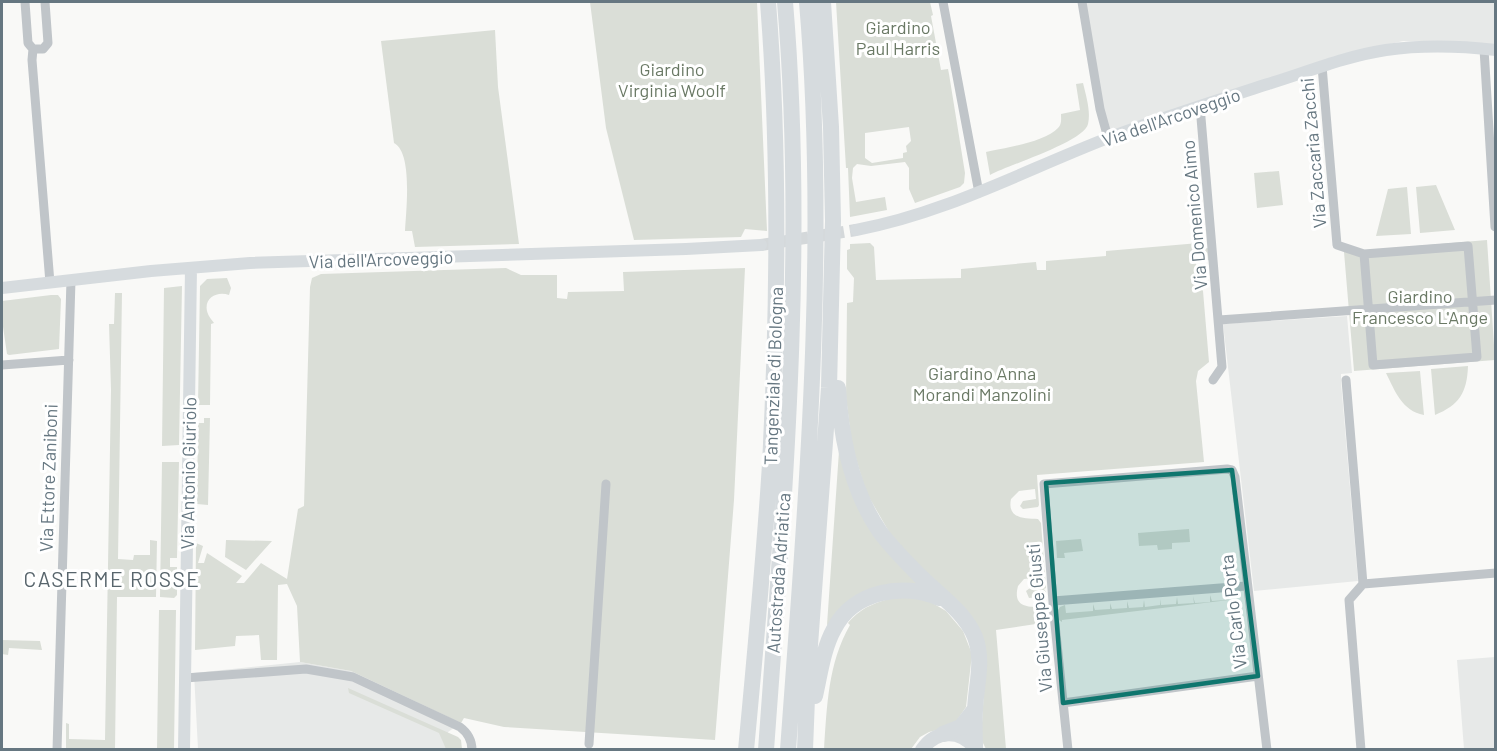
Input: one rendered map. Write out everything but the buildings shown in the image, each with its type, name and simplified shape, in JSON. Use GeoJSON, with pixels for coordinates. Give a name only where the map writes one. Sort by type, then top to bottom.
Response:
{"type":"FeatureCollection","features":[{"type":"Feature","properties":{"kind":"highway","name":"Tangenziale di Bologna"},"geometry":{"type":"LineString","coordinates":[[746,750],[770,466],[777,258],[774,115],[768,2]]}},
{"type":"Feature","properties":{"kind":"highway","name":"Autostrada Adriatica"},"geometry":{"type":"LineString","coordinates":[[766,750],[791,361],[794,254],[785,2]]}},
{"type":"Feature","properties":{"kind":"highway","name":"Autostrada Adriatica"},"geometry":{"type":"LineString","coordinates":[[788,750],[804,502],[827,253],[815,224],[815,156],[807,2]]}},
{"type":"Feature","properties":{"kind":"highway"},"geometry":{"type":"LineString","coordinates":[[805,750],[814,597],[826,454],[827,253],[832,221],[831,127],[824,2]]}},
{"type":"Feature","properties":{"kind":"highway"},"geometry":{"type":"LineString","coordinates":[[827,253],[839,403],[844,440],[854,477],[868,511],[881,533],[970,628],[978,648],[980,673],[975,709],[975,748]]}},
{"type":"Feature","properties":{"kind":"highway"},"geometry":{"type":"LineString","coordinates":[[805,750],[818,682],[828,645],[834,629],[848,611],[870,597],[894,590],[927,593],[949,604]]}},
{"type":"Feature","properties":{"kind":"highway"},"geometry":{"type":"LineString","coordinates":[[943,734],[961,727],[975,709]]}},
{"type":"Feature","properties":{"kind":"main road"},"geometry":{"type":"LineString","coordinates":[[922,750],[933,738],[943,734],[961,736],[975,748]]}},
{"type":"Feature","properties":{"kind":"street"},"geometry":{"type":"LineString","coordinates":[[25,2],[28,43],[33,49],[50,283]]}},
{"type":"Feature","properties":{"kind":"street"},"geometry":{"type":"LineString","coordinates":[[33,49],[43,49],[48,43],[45,2]]}},
{"type":"Feature","properties":{"kind":"street"},"geometry":{"type":"LineString","coordinates":[[943,2],[979,193]]}},
{"type":"Feature","properties":{"kind":"street"},"geometry":{"type":"LineString","coordinates":[[1082,2],[1100,110],[1108,138]]}},
{"type":"Feature","properties":{"kind":"street","name":"Via dell'Arcoveggio"},"geometry":{"type":"LineString","coordinates":[[856,230],[907,219],[979,193],[1108,138],[1322,66],[1365,54],[1401,48],[1490,49]]}},
{"type":"Feature","properties":{"kind":"street"},"geometry":{"type":"LineString","coordinates":[[1490,49],[1495,227]]}},
{"type":"Feature","properties":{"kind":"street","name":"Via Zaccaria Zacchi"},"geometry":{"type":"LineString","coordinates":[[1322,66],[1337,245],[1364,254]]}},
{"type":"Feature","properties":{"kind":"street","name":"Via Domenico Aimo"},"geometry":{"type":"LineString","coordinates":[[1200,106],[1220,320],[1222,367],[1213,380]]}},
{"type":"Feature","properties":{"kind":"street","name":"Via dell'Arcoveggio"},"geometry":{"type":"LineString","coordinates":[[2,288],[250,263],[761,245]]}},
{"type":"Feature","properties":{"kind":"street"},"geometry":{"type":"LineString","coordinates":[[1468,246],[1477,357],[1373,365],[1364,254],[1468,246]]}},
{"type":"Feature","properties":{"kind":"street","name":"Via Antonio Giuriolo"},"geometry":{"type":"LineString","coordinates":[[184,750],[191,268]]}},
{"type":"Feature","properties":{"kind":"street","name":"Via Ettore Zaniboni"},"geometry":{"type":"LineString","coordinates":[[57,750],[70,280]]}},
{"type":"Feature","properties":{"kind":"street"},"geometry":{"type":"LineString","coordinates":[[1220,320],[1496,300]]}},
{"type":"Feature","properties":{"kind":"street"},"geometry":{"type":"LineString","coordinates":[[2,365],[69,360]]}},
{"type":"Feature","properties":{"kind":"street"},"geometry":{"type":"LineString","coordinates":[[1346,380],[1362,584],[1349,600],[1361,750]]}},
{"type":"Feature","properties":{"kind":"street","name":"Via Carlo Porta"},"geometry":{"type":"LineString","coordinates":[[1044,484],[1232,470],[1267,750]]}},
{"type":"Feature","properties":{"kind":"street"},"geometry":{"type":"LineString","coordinates":[[589,744],[606,484]]}},
{"type":"Feature","properties":{"kind":"street","name":"Via Giuseppe Giusti"},"geometry":{"type":"LineString","coordinates":[[1044,484],[1068,750]]}},
{"type":"Feature","properties":{"kind":"street"},"geometry":{"type":"LineString","coordinates":[[1362,584],[1496,573]]}},
{"type":"Feature","properties":{"kind":"street"},"geometry":{"type":"LineString","coordinates":[[1053,602],[1246,586]]}},
{"type":"Feature","properties":{"kind":"street"},"geometry":{"type":"LineString","coordinates":[[185,678],[306,669],[353,677],[460,727],[467,734],[472,746]]}},
{"type":"Feature","properties":{"kind":"street"},"geometry":{"type":"LineString","coordinates":[[1063,703],[1258,676]]}},
{"type":"Feature","properties":{"kind":"highlighted area"},"geometry":{"type":"Polygon","coordinates":[[[1232,470],[1258,676],[1063,703],[1046,483],[1232,470]]]}},
{"type":"Feature","properties":{"kind":"shaded area"},"geometry":{"type":"Polygon","coordinates":[[[1082,2],[1495,2],[1495,45],[1403,41],[1368,49],[1108,138],[1082,2]]]}},
{"type":"Feature","properties":{"kind":"shaded area"},"geometry":{"type":"Polygon","coordinates":[[[1347,316],[1352,373],[1341,374],[1341,382],[1358,581],[1254,591],[1223,324],[1347,316]]]}},
{"type":"Feature","properties":{"kind":"shaded area"},"geometry":{"type":"Polygon","coordinates":[[[1495,657],[1495,749],[1464,749],[1457,660],[1495,657]]]}},
{"type":"Feature","properties":{"kind":"shaded area"},"geometry":{"type":"Polygon","coordinates":[[[300,662],[351,671],[461,723],[448,732],[448,749],[198,749],[194,673],[300,662]]]}},
{"type":"Feature","properties":{"kind":"green space","name":"Giardino Virginia Woolf"},"geometry":{"type":"Polygon","coordinates":[[[590,2],[757,2],[767,231],[745,229],[741,237],[634,240],[606,128],[590,2]]]}},
{"type":"Feature","properties":{"kind":"green space","name":"Giardino Paul Harris"},"geometry":{"type":"Polygon","coordinates":[[[836,2],[930,2],[941,70],[948,69],[949,74],[965,173],[964,183],[960,187],[915,203],[909,189],[909,168],[905,162],[871,166],[857,164],[853,168],[852,178],[856,202],[885,197],[887,210],[850,217],[848,168],[846,168],[836,2]],[[909,127],[865,133],[865,158],[872,163],[903,158],[903,153],[907,152],[906,146],[911,141],[909,127]]]}},
{"type":"Feature","properties":{"kind":"green space"},"geometry":{"type":"Polygon","coordinates":[[[495,30],[498,87],[519,244],[415,247],[412,231],[405,231],[406,170],[400,149],[394,143],[381,41],[495,30]]]}},
{"type":"Feature","properties":{"kind":"green space"},"geometry":{"type":"Polygon","coordinates":[[[1083,83],[1089,114],[1088,124],[1083,131],[1060,145],[990,175],[986,152],[1024,144],[1052,133],[1060,125],[1061,114],[1080,110],[1076,84],[1083,83]]]}},
{"type":"Feature","properties":{"kind":"green space"},"geometry":{"type":"Polygon","coordinates":[[[1279,171],[1283,205],[1257,208],[1254,173],[1279,171]]]}},
{"type":"Feature","properties":{"kind":"green space"},"geometry":{"type":"Polygon","coordinates":[[[1436,185],[1455,230],[1420,233],[1416,187],[1436,185]]]}},
{"type":"Feature","properties":{"kind":"green space"},"geometry":{"type":"Polygon","coordinates":[[[1407,187],[1411,234],[1376,236],[1388,189],[1407,187]]]}},
{"type":"Feature","properties":{"kind":"green space","name":"Giardino Francesco L'Ange"},"geometry":{"type":"Polygon","coordinates":[[[1487,240],[1495,360],[1354,371],[1344,252],[1487,240]]]}},
{"type":"Feature","properties":{"kind":"green space","name":"Giardino Anna Morandi Manzolini"},"geometry":{"type":"Polygon","coordinates":[[[870,243],[874,247],[876,280],[961,278],[961,269],[1036,262],[1037,270],[1046,270],[1046,261],[1106,256],[1106,251],[1199,243],[1200,249],[1209,248],[1210,260],[1196,262],[1198,285],[1203,291],[1209,362],[1198,371],[1196,381],[1204,462],[1037,475],[1038,507],[1023,509],[1020,506],[1023,501],[1036,499],[1035,489],[1019,491],[1011,499],[1011,510],[1014,514],[1022,518],[1038,519],[1041,523],[1046,588],[1044,589],[1045,596],[1029,598],[1026,591],[1042,586],[1042,577],[1024,579],[1018,586],[1018,599],[1024,605],[1046,607],[1049,622],[996,630],[1006,749],[986,749],[981,739],[986,657],[892,537],[866,492],[852,445],[846,397],[847,303],[853,302],[854,278],[847,269],[847,250],[850,249],[850,244],[870,243]]]}},
{"type":"Feature","properties":{"kind":"green space"},"geometry":{"type":"Polygon","coordinates":[[[506,268],[521,275],[557,275],[557,298],[567,299],[568,292],[624,291],[623,272],[745,268],[734,500],[715,740],[504,727],[464,718],[461,723],[351,671],[300,662],[297,606],[287,584],[278,585],[277,660],[261,660],[259,635],[236,636],[235,646],[195,650],[196,543],[203,546],[198,563],[204,563],[207,553],[242,576],[236,583],[244,583],[261,563],[287,579],[298,509],[304,506],[312,278],[321,274],[506,268]]]}},
{"type":"Feature","properties":{"kind":"green space"},"geometry":{"type":"Polygon","coordinates":[[[227,278],[231,288],[229,295],[213,296],[207,306],[208,315],[214,323],[211,324],[210,405],[198,405],[200,286],[207,279],[227,278]]]}},
{"type":"Feature","properties":{"kind":"green space"},"geometry":{"type":"Polygon","coordinates":[[[182,286],[179,445],[162,446],[164,288],[182,286]]]}},
{"type":"Feature","properties":{"kind":"green space"},"geometry":{"type":"Polygon","coordinates":[[[115,293],[122,293],[118,559],[133,560],[134,555],[150,555],[150,540],[157,541],[156,597],[117,597],[115,749],[66,748],[66,723],[69,724],[69,739],[105,740],[111,390],[109,324],[114,324],[115,293]]]}},
{"type":"Feature","properties":{"kind":"green space"},"geometry":{"type":"Polygon","coordinates":[[[58,295],[61,299],[59,349],[7,354],[2,301],[58,295]]]}},
{"type":"Feature","properties":{"kind":"green space"},"geometry":{"type":"Polygon","coordinates":[[[1468,366],[1466,384],[1460,397],[1450,407],[1435,415],[1431,369],[1468,366]]]}},
{"type":"Feature","properties":{"kind":"green space"},"geometry":{"type":"Polygon","coordinates":[[[1420,371],[1424,415],[1416,413],[1405,405],[1386,373],[1420,371]]]}},
{"type":"Feature","properties":{"kind":"green space"},"geometry":{"type":"Polygon","coordinates":[[[204,418],[210,418],[208,505],[197,504],[198,423],[204,423],[204,418]]]}},
{"type":"Feature","properties":{"kind":"green space"},"geometry":{"type":"Polygon","coordinates":[[[839,451],[848,475],[921,585],[911,586],[827,625],[839,451]]]}},
{"type":"Feature","properties":{"kind":"green space"},"geometry":{"type":"Polygon","coordinates":[[[162,462],[179,462],[177,558],[170,558],[170,567],[177,567],[177,595],[174,598],[160,597],[162,462]]]}},
{"type":"Feature","properties":{"kind":"green space"},"geometry":{"type":"Polygon","coordinates":[[[1189,529],[1190,542],[1172,543],[1172,549],[1158,550],[1157,545],[1139,546],[1138,533],[1189,529]]]}},
{"type":"Feature","properties":{"kind":"green space"},"geometry":{"type":"Polygon","coordinates":[[[1081,539],[1083,551],[1064,553],[1065,558],[1057,558],[1056,541],[1081,539]]]}},
{"type":"Feature","properties":{"kind":"green space"},"geometry":{"type":"Polygon","coordinates":[[[226,540],[272,541],[246,570],[225,557],[226,540]]]}},
{"type":"Feature","properties":{"kind":"green space"},"geometry":{"type":"Polygon","coordinates":[[[1210,595],[1212,601],[1226,600],[1226,596],[1229,600],[1062,620],[1062,622],[1059,620],[1058,610],[1065,605],[1066,613],[1093,611],[1093,604],[1095,610],[1110,609],[1110,603],[1112,609],[1127,608],[1127,601],[1129,608],[1143,607],[1144,600],[1145,607],[1160,605],[1160,599],[1161,605],[1176,604],[1177,597],[1178,604],[1194,603],[1193,596],[1195,603],[1210,602],[1210,595]]]}},
{"type":"Feature","properties":{"kind":"green space"},"geometry":{"type":"Polygon","coordinates":[[[902,596],[929,601],[946,611],[963,631],[972,654],[966,707],[953,726],[929,732],[920,737],[911,749],[824,750],[830,685],[837,654],[850,625],[848,623],[866,608],[902,596]]]}},
{"type":"Feature","properties":{"kind":"green space"},"geometry":{"type":"Polygon","coordinates":[[[159,610],[176,610],[174,749],[157,749],[159,610]]]}},
{"type":"Feature","properties":{"kind":"green space"},"geometry":{"type":"Polygon","coordinates":[[[2,640],[40,641],[42,650],[9,648],[8,655],[2,654],[2,640]]]}},
{"type":"Feature","properties":{"kind":"green space"},"geometry":{"type":"Polygon","coordinates":[[[348,688],[458,737],[461,740],[462,749],[446,749],[439,733],[349,693],[348,688]]]}},
{"type":"Feature","properties":{"kind":"tunnel"},"geometry":{"type":"LineString","coordinates":[[761,245],[856,230]]}},
{"type":"Feature","properties":{"kind":"district","name":"CASERME ROSSE"},"geometry":{"type":"Point","coordinates":[112,578]}}]}
